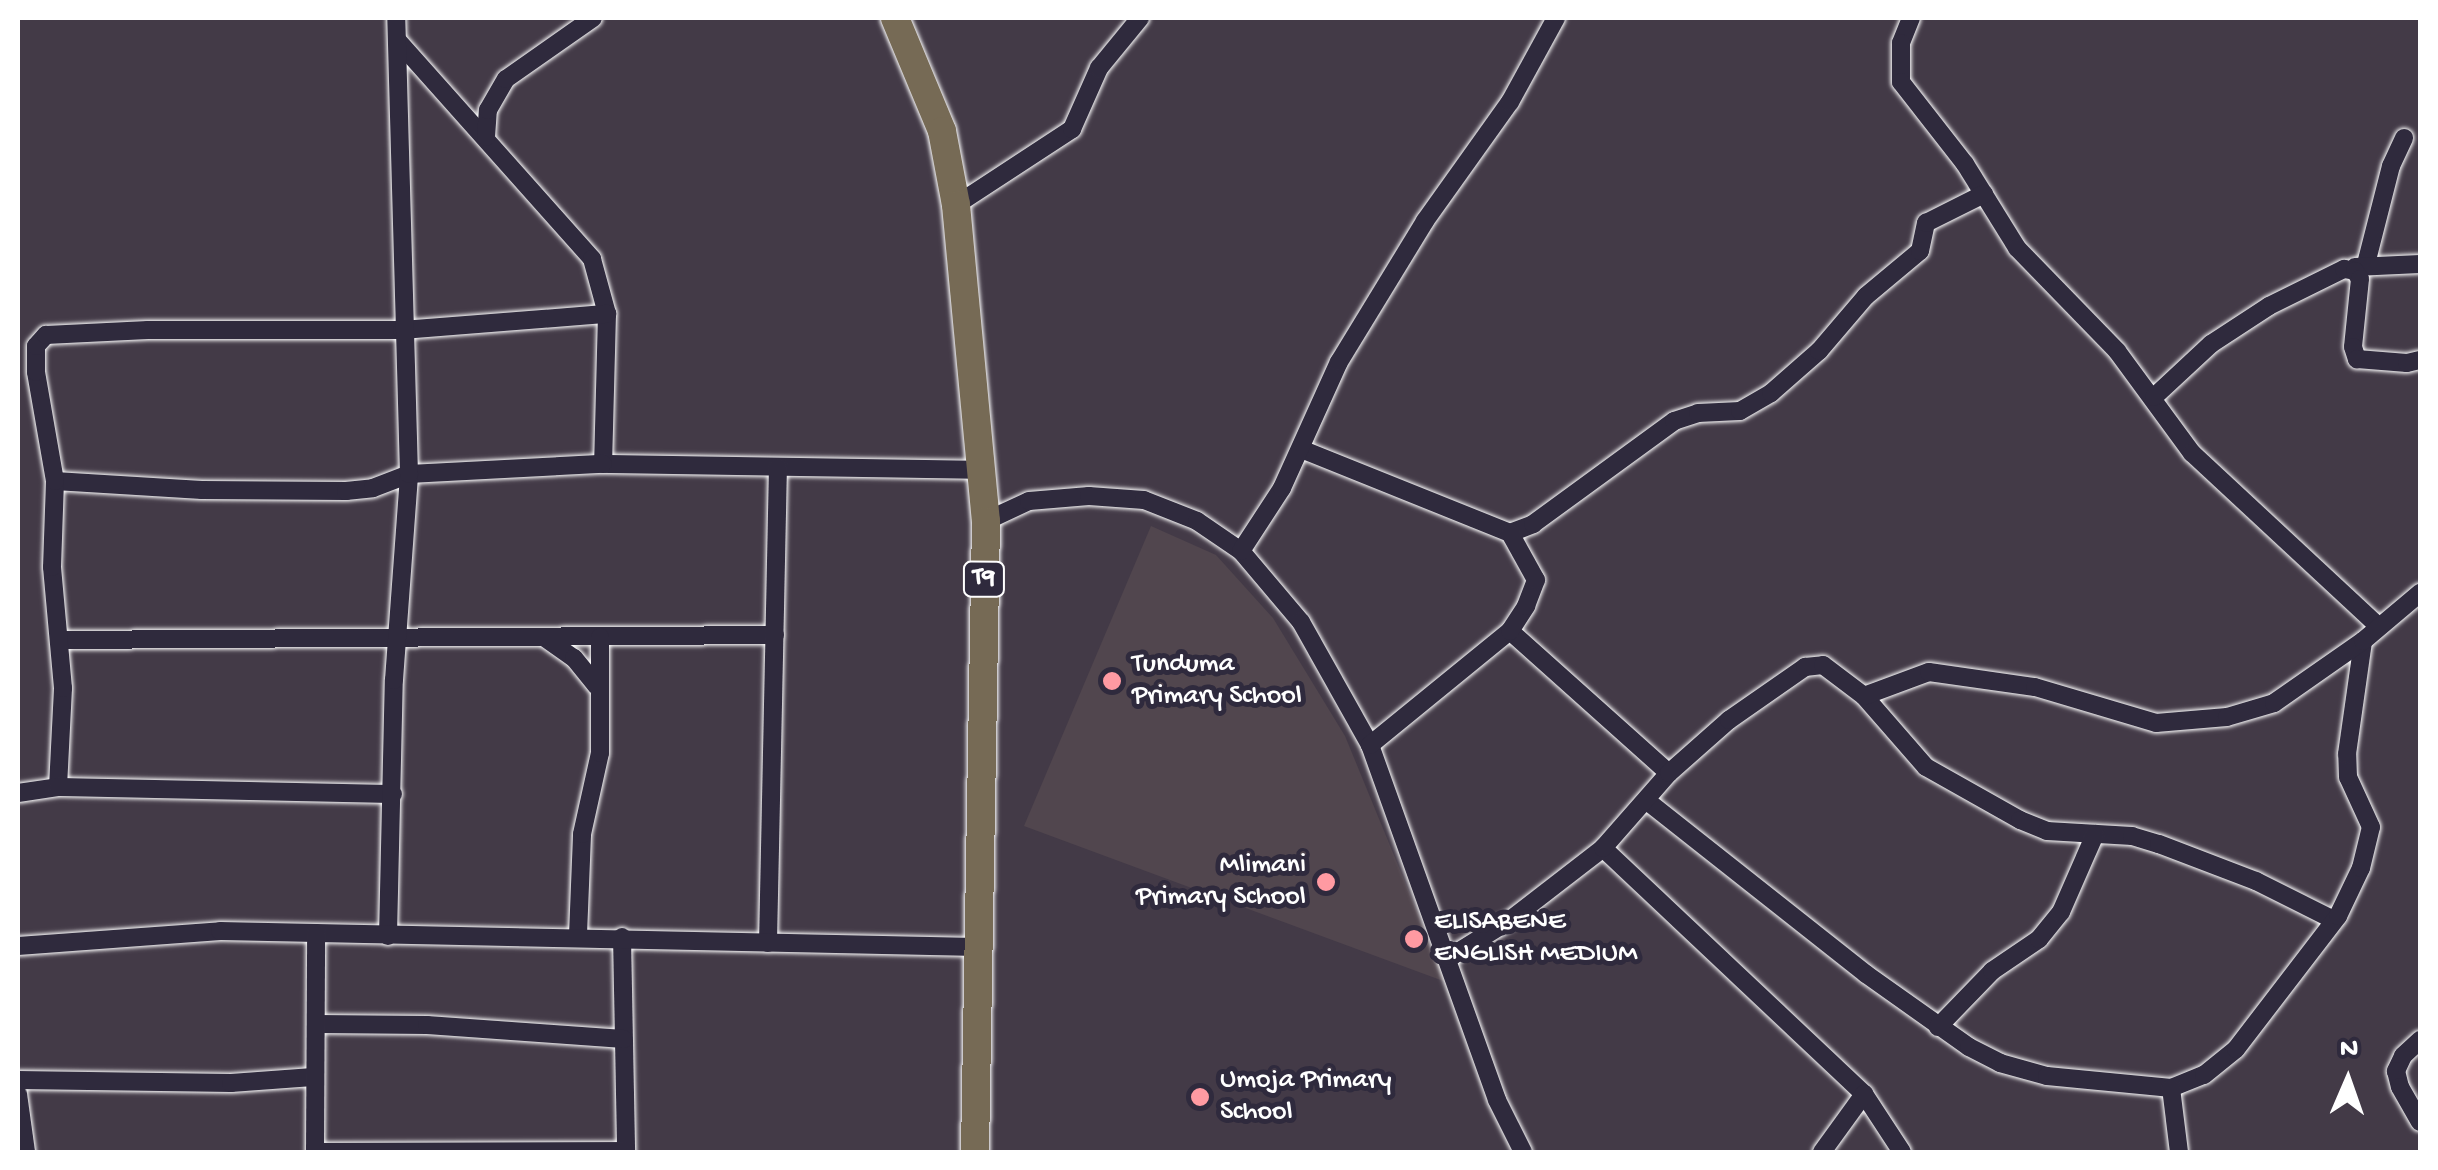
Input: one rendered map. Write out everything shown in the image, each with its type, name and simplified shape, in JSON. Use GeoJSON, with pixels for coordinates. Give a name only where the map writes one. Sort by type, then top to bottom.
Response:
{"type":"FeatureCollection","features":[{"type":"Feature","properties":{"kind":"highway","name":"T9"},"geometry":{"type":"LineString","coordinates":[[894,18],[942,131],[956,205],[986,521],[975,1152]]}},
{"type":"Feature","properties":{"kind":"street"},"geometry":{"type":"LineString","coordinates":[[388,936],[396,637],[409,474],[396,18]]}},
{"type":"Feature","properties":{"kind":"street"},"geometry":{"type":"LineString","coordinates":[[486,137],[488,110],[506,79],[593,18]]}},
{"type":"Feature","properties":{"kind":"street"},"geometry":{"type":"LineString","coordinates":[[956,205],[1072,129],[1100,68],[1140,18]]}},
{"type":"Feature","properties":{"kind":"street"},"geometry":{"type":"LineString","coordinates":[[1241,550],[1282,488],[1347,349],[1425,221],[1510,102],[1556,18]]}},
{"type":"Feature","properties":{"kind":"street"},"geometry":{"type":"LineString","coordinates":[[1911,18],[1901,44],[1902,82],[1942,130],[2017,248],[2117,351],[2192,453],[2378,626]]}},
{"type":"Feature","properties":{"kind":"street"},"geometry":{"type":"LineString","coordinates":[[398,41],[592,259],[607,314],[604,464]]}},
{"type":"Feature","properties":{"kind":"street"},"geometry":{"type":"LineString","coordinates":[[2404,138],[2358,266],[2353,347],[2357,359],[2407,363],[2420,360]]}},
{"type":"Feature","properties":{"kind":"street"},"geometry":{"type":"LineString","coordinates":[[1510,533],[1533,524],[1622,454],[1674,422],[1698,412],[1740,411],[1771,393],[1820,351],[1866,296],[1920,251],[1926,223],[1984,194]]}},
{"type":"Feature","properties":{"kind":"street"},"geometry":{"type":"LineString","coordinates":[[2154,397],[2211,344],[2269,306],[2358,266],[2420,264]]}},
{"type":"Feature","properties":{"kind":"street"},"geometry":{"type":"LineString","coordinates":[[58,787],[61,640],[52,567],[56,482],[36,372],[36,346],[46,336],[148,330],[402,330],[607,314]]}},
{"type":"Feature","properties":{"kind":"street"},"geometry":{"type":"LineString","coordinates":[[1301,449],[1510,533],[1536,580],[1534,592],[1510,631],[1370,744]]}},
{"type":"Feature","properties":{"kind":"street"},"geometry":{"type":"LineString","coordinates":[[56,482],[202,490],[346,491],[373,488],[409,474],[604,464],[980,470]]}},
{"type":"Feature","properties":{"kind":"street"},"geometry":{"type":"LineString","coordinates":[[768,944],[778,467]]}},
{"type":"Feature","properties":{"kind":"street"},"geometry":{"type":"LineString","coordinates":[[986,521],[1029,501],[1089,496],[1144,500],[1197,520],[1241,550],[1301,622],[1370,744],[1497,1100],[1523,1152]]}},
{"type":"Feature","properties":{"kind":"street"},"geometry":{"type":"LineString","coordinates":[[1864,696],[1928,672],[2035,687],[2156,723],[2227,717],[2274,703],[2363,641],[2420,593]]}},
{"type":"Feature","properties":{"kind":"street"},"geometry":{"type":"LineString","coordinates":[[1510,631],[1669,773]]}},
{"type":"Feature","properties":{"kind":"street"},"geometry":{"type":"LineString","coordinates":[[61,640],[775,635]]}},
{"type":"Feature","properties":{"kind":"street"},"geometry":{"type":"LineString","coordinates":[[578,936],[582,834],[600,753],[600,637]]}},
{"type":"Feature","properties":{"kind":"street"},"geometry":{"type":"LineString","coordinates":[[544,638],[574,658],[597,686]]}},
{"type":"Feature","properties":{"kind":"street"},"geometry":{"type":"LineString","coordinates":[[1647,801],[1938,1027],[2000,1063],[2047,1076],[2171,1088],[2204,1075],[2236,1050],[2334,920],[2362,868],[2370,828],[2348,776],[2346,754],[2363,641]]}},
{"type":"Feature","properties":{"kind":"street"},"geometry":{"type":"LineString","coordinates":[[1447,960],[1510,920],[1602,848],[1669,773],[1728,720],[1806,667],[1823,666],[1864,696],[1900,742],[1950,783],[2047,831],[2132,836],[2159,844],[2256,881],[2334,920]]}},
{"type":"Feature","properties":{"kind":"street"},"geometry":{"type":"LineString","coordinates":[[18,793],[58,787],[393,794]]}},
{"type":"Feature","properties":{"kind":"street"},"geometry":{"type":"LineString","coordinates":[[1938,1027],[1992,972],[2039,939],[2061,912],[2095,834]]}},
{"type":"Feature","properties":{"kind":"street"},"geometry":{"type":"LineString","coordinates":[[1602,848],[1864,1094],[1902,1152]]}},
{"type":"Feature","properties":{"kind":"street"},"geometry":{"type":"LineString","coordinates":[[18,946],[155,933],[316,932],[977,946]]}},
{"type":"Feature","properties":{"kind":"street"},"geometry":{"type":"LineString","coordinates":[[316,932],[315,1152],[626,1152],[622,937]]}},
{"type":"Feature","properties":{"kind":"street"},"geometry":{"type":"LineString","coordinates":[[318,1024],[427,1025],[624,1039]]}},
{"type":"Feature","properties":{"kind":"street"},"geometry":{"type":"LineString","coordinates":[[2420,1040],[2403,1056],[2396,1071],[2400,1088],[2420,1122]]}},
{"type":"Feature","properties":{"kind":"street"},"geometry":{"type":"LineString","coordinates":[[18,1080],[231,1083],[313,1077]]}},
{"type":"Feature","properties":{"kind":"street"},"geometry":{"type":"LineString","coordinates":[[2171,1088],[2179,1152]]}},
{"type":"Feature","properties":{"kind":"street"},"geometry":{"type":"LineString","coordinates":[[18,1094],[26,1152]]}},
{"type":"Feature","properties":{"kind":"street"},"geometry":{"type":"LineString","coordinates":[[1822,1152],[1864,1094]]}},
{"type":"Feature","properties":{"kind":"shaded area"},"geometry":{"type":"Polygon","coordinates":[[[1151,526],[1216,555],[1273,618],[1345,736],[1446,982],[1024,826],[1151,526]]]}},
{"type":"Feature","properties":{"kind":"place","name":"Tunduma Primary School"},"geometry":{"type":"Point","coordinates":[1112,681]}},
{"type":"Feature","properties":{"kind":"place","name":"Mlimani Primary School"},"geometry":{"type":"Point","coordinates":[1326,882]}},
{"type":"Feature","properties":{"kind":"place","name":"ELISABENE ENGLISH MEDIUM"},"geometry":{"type":"Point","coordinates":[1414,939]}},
{"type":"Feature","properties":{"kind":"place","name":"Umoja Primary School"},"geometry":{"type":"Point","coordinates":[1200,1097]}}]}
